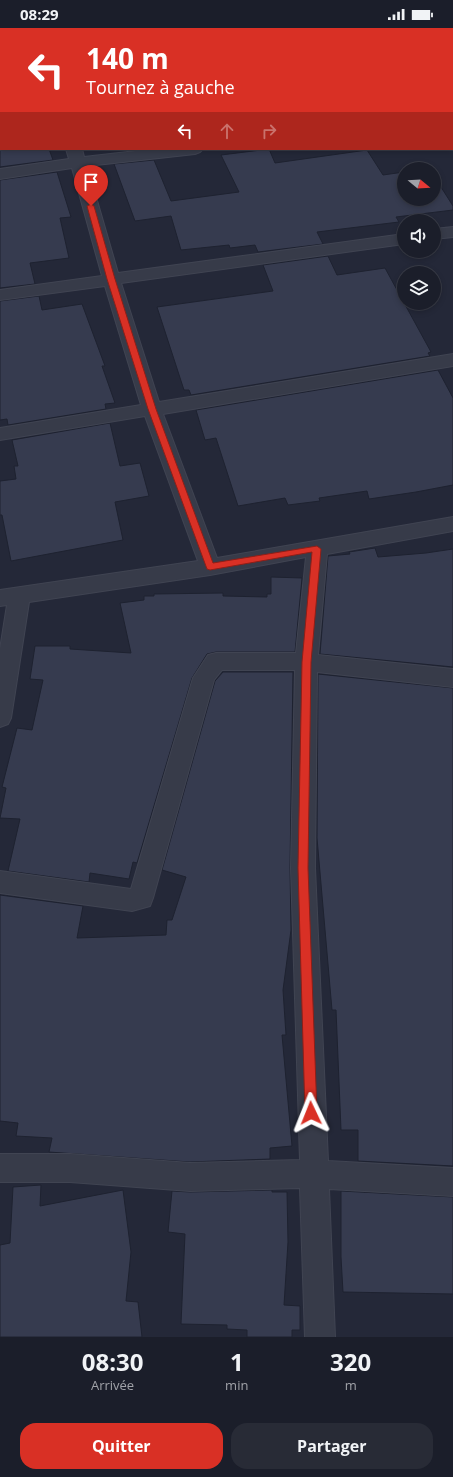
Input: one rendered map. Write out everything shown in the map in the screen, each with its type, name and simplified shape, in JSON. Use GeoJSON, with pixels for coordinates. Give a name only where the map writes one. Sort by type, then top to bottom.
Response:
{"type":"FeatureCollection","features":[{"type":"Feature","properties":{"kind":"street"},"geometry":{"type":"LineString","coordinates":[[0,174],[77,156],[178,150]]}},
{"type":"Feature","properties":{"kind":"street"},"geometry":{"type":"LineString","coordinates":[[77,156],[111,279],[152,409],[210,567]]}},
{"type":"Feature","properties":{"kind":"street"},"geometry":{"type":"LineString","coordinates":[[441,233],[453,232]]}},
{"type":"Feature","properties":{"kind":"street"},"geometry":{"type":"LineString","coordinates":[[0,295],[397,240]]}},
{"type":"Feature","properties":{"kind":"street"},"geometry":{"type":"LineString","coordinates":[[0,434],[453,360]]}},
{"type":"Feature","properties":{"kind":"street"},"geometry":{"type":"LineString","coordinates":[[0,718],[10,597],[210,567],[453,524]]}},
{"type":"Feature","properties":{"kind":"street"},"geometry":{"type":"LineString","coordinates":[[317,549],[306,662],[303,868],[320,1337]]}},
{"type":"Feature","properties":{"kind":"street"},"geometry":{"type":"LineString","coordinates":[[0,882],[132,900],[141,898],[204,678],[210,667],[216,661],[306,662],[453,678]]}},
{"type":"Feature","properties":{"kind":"street"},"geometry":{"type":"LineString","coordinates":[[0,1168],[70,1168],[190,1177],[313,1174],[453,1182]]}},
{"type":"Feature","properties":{"kind":"building"},"geometry":{"type":"Polygon","coordinates":[[[0,150],[49,150],[53,160],[0,167],[0,150]]]}},
{"type":"Feature","properties":{"kind":"building"},"geometry":{"type":"Polygon","coordinates":[[[269,150],[275,163],[367,150],[383,175],[397,173],[397,206],[441,206],[441,187],[453,206],[453,210],[420,214],[397,214],[397,222],[317,232],[323,244],[258,252],[255,245],[230,248],[229,245],[181,250],[171,216],[135,221],[114,164],[154,160],[171,201],[239,192],[221,155],[269,150]]]}},
{"type":"Feature","properties":{"kind":"building"},"geometry":{"type":"Polygon","coordinates":[[[57,172],[71,217],[60,218],[69,258],[30,263],[35,284],[0,288],[0,180],[57,172]]]}},
{"type":"Feature","properties":{"kind":"building"},"geometry":{"type":"Polygon","coordinates":[[[328,256],[337,275],[385,268],[397,290],[397,310],[408,310],[431,352],[428,353],[430,356],[191,395],[189,390],[184,390],[157,307],[273,291],[263,265],[328,256]]]}},
{"type":"Feature","properties":{"kind":"building"},"geometry":{"type":"Polygon","coordinates":[[[39,296],[42,310],[82,304],[105,366],[102,366],[115,403],[105,404],[106,409],[8,425],[7,419],[0,420],[0,301],[39,296]]]}},
{"type":"Feature","properties":{"kind":"building"},"geometry":{"type":"Polygon","coordinates":[[[438,370],[453,398],[453,485],[416,492],[369,499],[367,491],[319,498],[320,501],[288,505],[285,498],[238,506],[216,438],[205,440],[196,410],[438,370]]]}},
{"type":"Feature","properties":{"kind":"building"},"geometry":{"type":"Polygon","coordinates":[[[110,423],[120,466],[140,463],[149,496],[115,502],[123,540],[11,561],[2,515],[0,515],[0,481],[16,479],[14,466],[18,466],[12,440],[110,423]]]}},
{"type":"Feature","properties":{"kind":"building"},"geometry":{"type":"Polygon","coordinates":[[[375,548],[378,557],[453,549],[453,667],[320,654],[328,556],[350,554],[349,552],[375,548]]]}},
{"type":"Feature","properties":{"kind":"building"},"geometry":{"type":"Polygon","coordinates":[[[271,577],[302,578],[295,652],[216,652],[207,654],[192,678],[137,863],[133,862],[129,879],[90,873],[89,882],[8,871],[20,819],[0,818],[6,788],[2,787],[17,728],[32,730],[43,680],[30,679],[35,646],[70,646],[70,649],[131,653],[120,603],[144,600],[144,596],[154,596],[154,594],[223,593],[223,596],[267,597],[267,594],[271,594],[271,577]]]}},
{"type":"Feature","properties":{"kind":"building"},"geometry":{"type":"Polygon","coordinates":[[[223,672],[293,672],[290,868],[291,930],[283,990],[286,1035],[282,1035],[292,1146],[270,1148],[270,1159],[190,1162],[49,1152],[52,1138],[16,1136],[18,1123],[0,1121],[0,895],[83,906],[77,938],[166,935],[167,920],[172,920],[186,877],[162,870],[215,681],[223,672]]]}},
{"type":"Feature","properties":{"kind":"building"},"geometry":{"type":"Polygon","coordinates":[[[318,674],[453,688],[453,1166],[358,1161],[358,1130],[341,1130],[336,1010],[332,1010],[317,838],[318,674]]]}},
{"type":"Feature","properties":{"kind":"building"},"geometry":{"type":"Polygon","coordinates":[[[41,1185],[40,1206],[123,1190],[131,1252],[126,1301],[138,1302],[142,1337],[0,1337],[0,1245],[10,1243],[13,1187],[41,1185]]]}},
{"type":"Feature","properties":{"kind":"building"},"geometry":{"type":"Polygon","coordinates":[[[272,1190],[272,1192],[287,1192],[288,1242],[284,1305],[300,1306],[300,1330],[292,1330],[292,1337],[247,1337],[247,1330],[227,1329],[227,1325],[181,1324],[185,1234],[168,1232],[172,1191],[272,1190]]]}},
{"type":"Feature","properties":{"kind":"building"},"geometry":{"type":"Polygon","coordinates":[[[341,1191],[453,1197],[453,1294],[343,1292],[341,1257],[341,1191]]]}},
{"type":"Feature","properties":{"kind":"route"},"geometry":{"type":"LineString","coordinates":[[91,206],[111,279],[152,409],[210,567],[317,549],[306,662],[303,868],[311,1113]]}}]}
